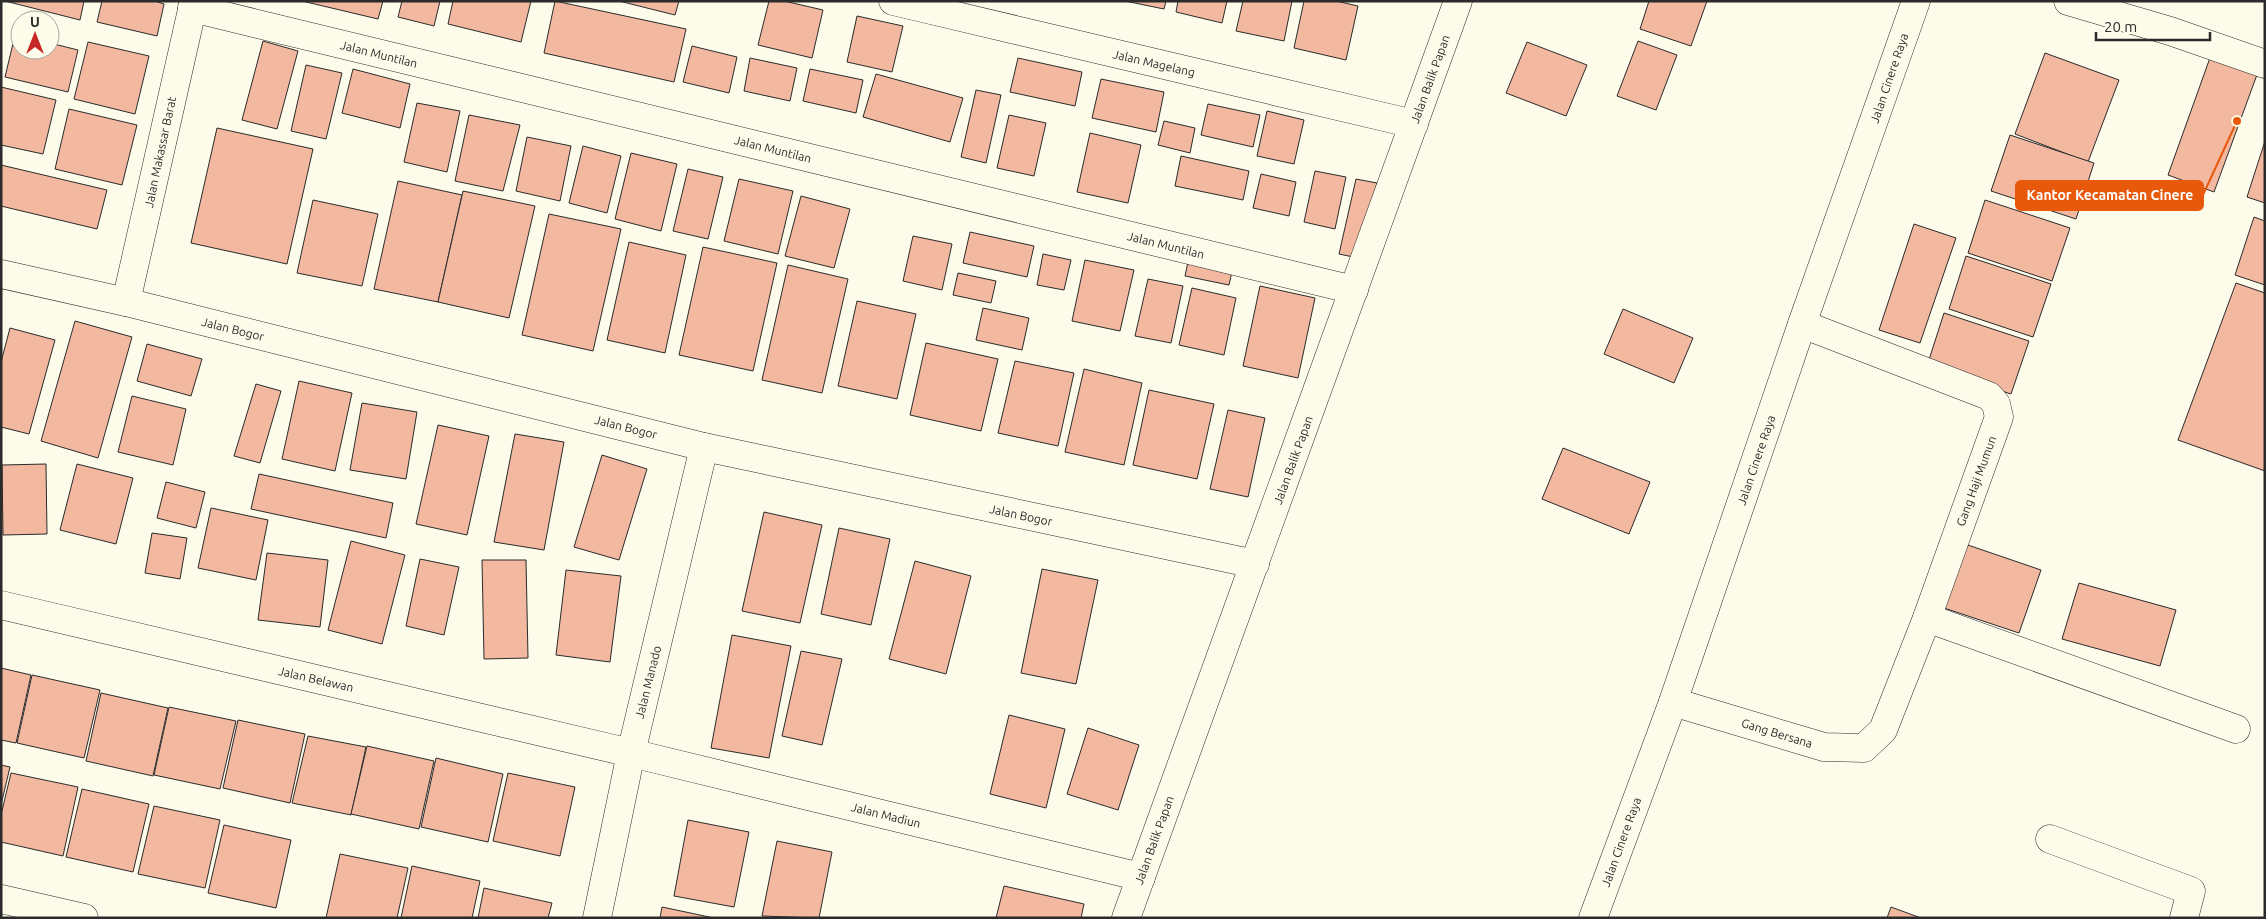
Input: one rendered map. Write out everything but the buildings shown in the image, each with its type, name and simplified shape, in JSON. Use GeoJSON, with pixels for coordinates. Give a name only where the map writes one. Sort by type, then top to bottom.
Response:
{"type":"FeatureCollection","features":[{"type":"Feature","properties":{"kind":"street","name":"Jalan Magelang"},"geometry":{"type":"LineString","coordinates":[[893,1],[1414,124]]}},
{"type":"Feature","properties":{"kind":"street","name":"Jalan Balik Papan"},"geometry":{"type":"LineString","coordinates":[[1126,918],[1458,1]]}},
{"type":"Feature","properties":{"kind":"street","name":"Jalan Cinere Raya"},"geometry":{"type":"LineString","coordinates":[[1592,918],[1682,705],[1802,324],[1916,1]]}},
{"type":"Feature","properties":{"kind":"street"},"geometry":{"type":"LineString","coordinates":[[2068,1],[2170,31],[2265,64]]}},
{"type":"Feature","properties":{"kind":"street","name":"Jalan Muntilan"},"geometry":{"type":"LineString","coordinates":[[193,5],[1354,290]]}},
{"type":"Feature","properties":{"kind":"street","name":"Jalan Makassar Barat"},"geometry":{"type":"LineString","coordinates":[[126,302],[193,5]]}},
{"type":"Feature","properties":{"kind":"street","name":"Jalan Bogor"},"geometry":{"type":"LineString","coordinates":[[1,274],[126,302],[704,447],[1255,564]]}},
{"type":"Feature","properties":{"kind":"street","name":"Gang Haji Mumun"},"geometry":{"type":"LineString","coordinates":[[1802,324],[1988,396],[1996,404],[1999,417],[1927,618],[1882,730],[1864,748]]}},
{"type":"Feature","properties":{"kind":"street","name":"Jalan Manado"},"geometry":{"type":"LineString","coordinates":[[596,918],[631,753],[704,447]]}},
{"type":"Feature","properties":{"kind":"street","name":"Jalan Belawan"},"geometry":{"type":"LineString","coordinates":[[1,606],[631,753]]}},
{"type":"Feature","properties":{"kind":"street"},"geometry":{"type":"LineString","coordinates":[[1927,618],[2236,730]]}},
{"type":"Feature","properties":{"kind":"street","name":"Gang Bersana"},"geometry":{"type":"LineString","coordinates":[[1682,705],[1824,747],[1864,748]]}},
{"type":"Feature","properties":{"kind":"street","name":"Jalan Madiun"},"geometry":{"type":"LineString","coordinates":[[631,753],[1141,877]]}},
{"type":"Feature","properties":{"kind":"street"},"geometry":{"type":"LineString","coordinates":[[2050,838],[2191,891],[2184,918]]}},
{"type":"Feature","properties":{"kind":"street"},"geometry":{"type":"LineString","coordinates":[[1,899],[84,918]]}},
{"type":"Feature","properties":{"kind":"place","name":"Kantor Kecamatan Cinere"},"geometry":{"type":"Point","coordinates":[2237,121]}}]}
